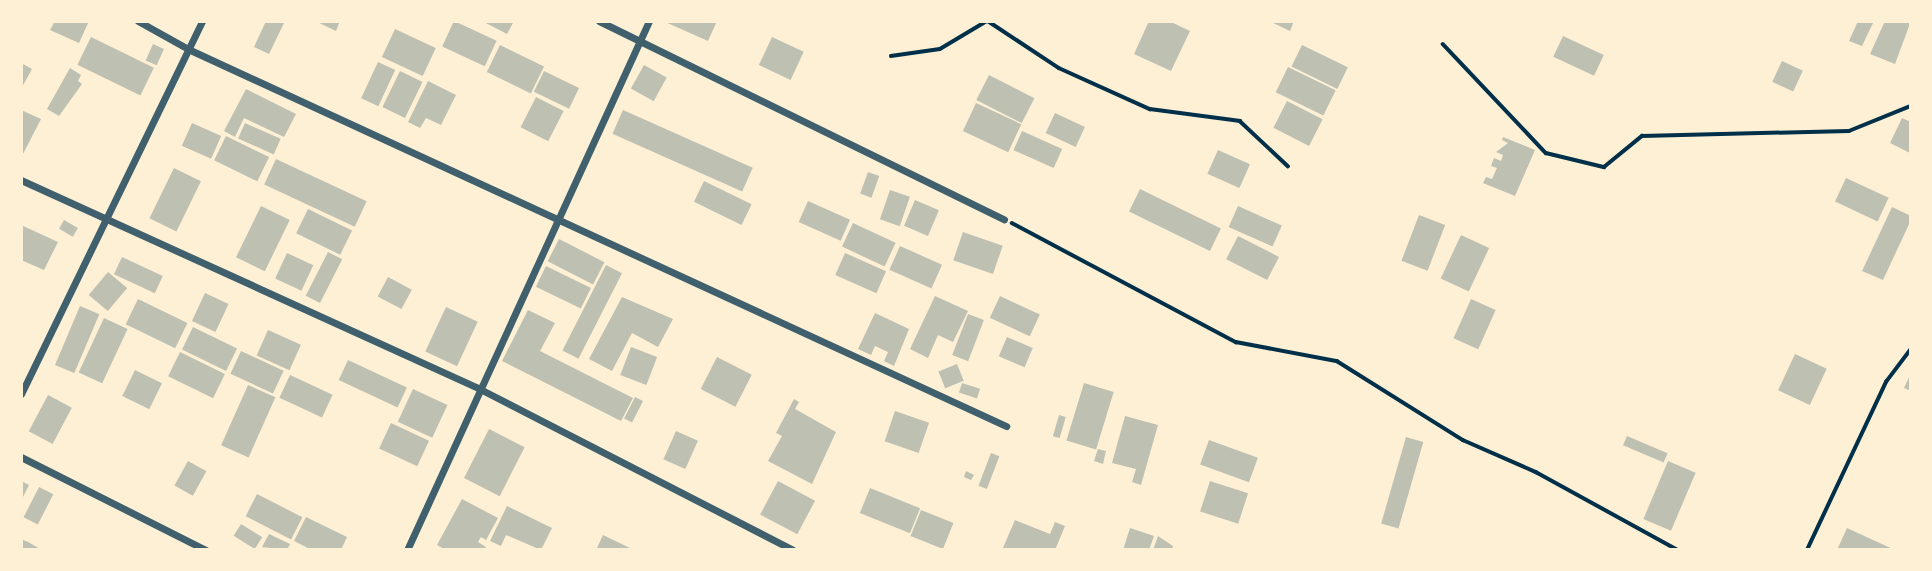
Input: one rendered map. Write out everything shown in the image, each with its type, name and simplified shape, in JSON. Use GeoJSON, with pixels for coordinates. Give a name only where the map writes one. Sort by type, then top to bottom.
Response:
{"type":"FeatureCollection","features":[{"type":"Feature","properties":{"kind":"street"},"geometry":{"type":"LineString","coordinates":[[138,21],[188,50],[1006,426]]}},
{"type":"Feature","properties":{"kind":"street"},"geometry":{"type":"LineString","coordinates":[[21,394],[202,21]]}},
{"type":"Feature","properties":{"kind":"street"},"geometry":{"type":"LineString","coordinates":[[599,21],[1004,219]]}},
{"type":"Feature","properties":{"kind":"street"},"geometry":{"type":"LineString","coordinates":[[407,550],[478,388],[649,21]]}},
{"type":"Feature","properties":{"kind":"street"},"geometry":{"type":"LineString","coordinates":[[21,180],[104,222],[478,388],[793,550]]}},
{"type":"Feature","properties":{"kind":"street"},"geometry":{"type":"LineString","coordinates":[[21,457],[206,550]]}},
{"type":"Feature","properties":{"kind":"path"},"geometry":{"type":"LineString","coordinates":[[891,55],[940,49],[988,21],[1059,68],[1150,109],[1240,121],[1288,166]]}},
{"type":"Feature","properties":{"kind":"path"},"geometry":{"type":"LineString","coordinates":[[1443,44],[1546,153],[1604,167],[1642,136],[1849,131],[1911,106]]}},
{"type":"Feature","properties":{"kind":"path"},"geometry":{"type":"LineString","coordinates":[[1004,219],[1236,342],[1336,361],[1463,440],[1536,472],[1678,550]]}},
{"type":"Feature","properties":{"kind":"path"},"geometry":{"type":"LineString","coordinates":[[1807,550],[1886,382],[1911,349]]}},
{"type":"Feature","properties":{"kind":"building"},"geometry":{"type":"Polygon","coordinates":[[[55,21],[89,21],[79,43],[50,30],[55,21]]]}},
{"type":"Feature","properties":{"kind":"building"},"geometry":{"type":"Polygon","coordinates":[[[266,21],[285,21],[269,54],[254,47],[266,21]]]}},
{"type":"Feature","properties":{"kind":"building"},"geometry":{"type":"Polygon","coordinates":[[[315,21],[340,21],[336,31],[315,21]]]}},
{"type":"Feature","properties":{"kind":"building"},"geometry":{"type":"Polygon","coordinates":[[[454,21],[497,41],[485,66],[442,46],[454,21]]]}},
{"type":"Feature","properties":{"kind":"building"},"geometry":{"type":"Polygon","coordinates":[[[482,21],[514,21],[507,34],[482,21]]]}},
{"type":"Feature","properties":{"kind":"building"},"geometry":{"type":"Polygon","coordinates":[[[663,21],[717,21],[708,41],[663,21]]]}},
{"type":"Feature","properties":{"kind":"building"},"geometry":{"type":"Polygon","coordinates":[[[1149,21],[1169,21],[1190,31],[1171,71],[1134,54],[1149,21]]]}},
{"type":"Feature","properties":{"kind":"building"},"geometry":{"type":"Polygon","coordinates":[[[1269,21],[1294,21],[1290,31],[1269,21]]]}},
{"type":"Feature","properties":{"kind":"building"},"geometry":{"type":"Polygon","coordinates":[[[1858,21],[1874,21],[1862,46],[1849,41],[1858,21]]]}},
{"type":"Feature","properties":{"kind":"building"},"geometry":{"type":"Polygon","coordinates":[[[1885,21],[1911,21],[1895,64],[1870,54],[1885,21]]]}},
{"type":"Feature","properties":{"kind":"building"},"geometry":{"type":"Polygon","coordinates":[[[395,29],[436,48],[423,76],[382,57],[395,29]]]}},
{"type":"Feature","properties":{"kind":"building"},"geometry":{"type":"Polygon","coordinates":[[[1563,36],[1604,55],[1594,76],[1553,57],[1563,36]]]}},
{"type":"Feature","properties":{"kind":"building"},"geometry":{"type":"Polygon","coordinates":[[[91,37],[154,68],[140,96],[77,65],[91,37]]]}},
{"type":"Feature","properties":{"kind":"building"},"geometry":{"type":"Polygon","coordinates":[[[772,37],[804,52],[791,80],[759,65],[772,37]]]}},
{"type":"Feature","properties":{"kind":"building"},"geometry":{"type":"Polygon","coordinates":[[[153,44],[164,49],[157,65],[146,60],[153,44]]]}},
{"type":"Feature","properties":{"kind":"building"},"geometry":{"type":"Polygon","coordinates":[[[500,45],[544,66],[531,93],[487,72],[500,45]]]}},
{"type":"Feature","properties":{"kind":"building"},"geometry":{"type":"Polygon","coordinates":[[[1302,45],[1348,67],[1337,89],[1291,67],[1302,45]]]}},
{"type":"Feature","properties":{"kind":"building"},"geometry":{"type":"Polygon","coordinates":[[[1782,61],[1803,71],[1793,92],[1772,82],[1782,61]]]}},
{"type":"Feature","properties":{"kind":"building"},"geometry":{"type":"Polygon","coordinates":[[[378,62],[395,70],[378,106],[361,98],[378,62]]]}},
{"type":"Feature","properties":{"kind":"building"},"geometry":{"type":"Polygon","coordinates":[[[21,63],[32,69],[21,89],[21,63]]]}},
{"type":"Feature","properties":{"kind":"building"},"geometry":{"type":"Polygon","coordinates":[[[644,65],[667,78],[654,101],[631,89],[644,65]]]}},
{"type":"Feature","properties":{"kind":"building"},"geometry":{"type":"Polygon","coordinates":[[[1288,67],[1336,90],[1323,115],[1276,92],[1288,67]]]}},
{"type":"Feature","properties":{"kind":"building"},"geometry":{"type":"Polygon","coordinates":[[[70,68],[81,75],[78,81],[82,84],[59,116],[47,109],[70,68]]]}},
{"type":"Feature","properties":{"kind":"building"},"geometry":{"type":"Polygon","coordinates":[[[400,71],[422,82],[405,118],[382,107],[400,71]]]}},
{"type":"Feature","properties":{"kind":"building"},"geometry":{"type":"Polygon","coordinates":[[[544,71],[579,88],[569,109],[534,92],[544,71]]]}},
{"type":"Feature","properties":{"kind":"building"},"geometry":{"type":"Polygon","coordinates":[[[989,75],[1034,98],[1022,123],[976,100],[989,75]]]}},
{"type":"Feature","properties":{"kind":"building"},"geometry":{"type":"Polygon","coordinates":[[[428,81],[456,95],[441,125],[426,118],[420,128],[408,122],[428,81]]]}},
{"type":"Feature","properties":{"kind":"building"},"geometry":{"type":"Polygon","coordinates":[[[246,89],[296,114],[284,137],[244,118],[235,137],[224,131],[246,89]]]}},
{"type":"Feature","properties":{"kind":"building"},"geometry":{"type":"Polygon","coordinates":[[[536,97],[564,111],[548,141],[521,127],[536,97]]]}},
{"type":"Feature","properties":{"kind":"building"},"geometry":{"type":"Polygon","coordinates":[[[1287,101],[1323,119],[1309,146],[1273,128],[1287,101]]]}},
{"type":"Feature","properties":{"kind":"building"},"geometry":{"type":"Polygon","coordinates":[[[976,103],[1021,124],[1008,152],[963,131],[976,103]]]}},
{"type":"Feature","properties":{"kind":"building"},"geometry":{"type":"Polygon","coordinates":[[[21,110],[41,119],[23,154],[21,153],[21,110]]]}},
{"type":"Feature","properties":{"kind":"building"},"geometry":{"type":"Polygon","coordinates":[[[623,110],[753,168],[742,192],[612,134],[623,110]]]}},
{"type":"Feature","properties":{"kind":"building"},"geometry":{"type":"Polygon","coordinates":[[[1055,113],[1085,127],[1076,147],[1046,133],[1055,113]]]}},
{"type":"Feature","properties":{"kind":"building"},"geometry":{"type":"Polygon","coordinates":[[[1902,118],[1911,122],[1910,153],[1890,143],[1902,118]]]}},
{"type":"Feature","properties":{"kind":"building"},"geometry":{"type":"Polygon","coordinates":[[[192,123],[221,136],[211,159],[182,146],[192,123]]]}},
{"type":"Feature","properties":{"kind":"building"},"geometry":{"type":"Polygon","coordinates":[[[245,123],[281,139],[274,154],[238,139],[245,123]]]}},
{"type":"Feature","properties":{"kind":"building"},"geometry":{"type":"Polygon","coordinates":[[[1022,131],[1062,149],[1054,168],[1013,150],[1022,131]]]}},
{"type":"Feature","properties":{"kind":"building"},"geometry":{"type":"Polygon","coordinates":[[[226,136],[269,157],[257,181],[214,160],[226,136]]]}},
{"type":"Feature","properties":{"kind":"building"},"geometry":{"type":"Polygon","coordinates":[[[1503,137],[1535,150],[1515,196],[1483,183],[1486,177],[1492,179],[1497,168],[1491,166],[1494,158],[1501,161],[1503,155],[1496,152],[1508,143],[1502,140],[1503,137]]]}},
{"type":"Feature","properties":{"kind":"building"},"geometry":{"type":"Polygon","coordinates":[[[1218,150],[1250,164],[1239,188],[1207,174],[1218,150]]]}},
{"type":"Feature","properties":{"kind":"building"},"geometry":{"type":"Polygon","coordinates":[[[276,159],[367,201],[355,227],[264,184],[276,159]]]}},
{"type":"Feature","properties":{"kind":"building"},"geometry":{"type":"Polygon","coordinates":[[[174,168],[201,181],[176,231],[149,218],[174,168]]]}},
{"type":"Feature","properties":{"kind":"building"},"geometry":{"type":"Polygon","coordinates":[[[868,172],[879,176],[871,198],[860,194],[868,172]]]}},
{"type":"Feature","properties":{"kind":"building"},"geometry":{"type":"Polygon","coordinates":[[[1846,178],[1889,198],[1878,221],[1835,202],[1846,178]]]}},
{"type":"Feature","properties":{"kind":"building"},"geometry":{"type":"Polygon","coordinates":[[[704,181],[752,204],[742,225],[694,202],[704,181]]]}},
{"type":"Feature","properties":{"kind":"building"},"geometry":{"type":"Polygon","coordinates":[[[1140,189],[1221,228],[1210,251],[1129,211],[1140,189]]]}},
{"type":"Feature","properties":{"kind":"building"},"geometry":{"type":"Polygon","coordinates":[[[890,190],[910,197],[900,226],[880,219],[890,190]]]}},
{"type":"Feature","properties":{"kind":"building"},"geometry":{"type":"Polygon","coordinates":[[[915,200],[939,210],[928,236],[904,226],[915,200]]]}},
{"type":"Feature","properties":{"kind":"building"},"geometry":{"type":"Polygon","coordinates":[[[808,201],[850,220],[841,241],[799,222],[808,201]]]}},
{"type":"Feature","properties":{"kind":"building"},"geometry":{"type":"Polygon","coordinates":[[[261,206],[290,220],[265,271],[236,257],[261,206]]]}},
{"type":"Feature","properties":{"kind":"building"},"geometry":{"type":"Polygon","coordinates":[[[1238,206],[1282,226],[1272,247],[1229,227],[1238,206]]]}},
{"type":"Feature","properties":{"kind":"building"},"geometry":{"type":"Polygon","coordinates":[[[1892,207],[1911,216],[1911,220],[1883,280],[1862,271],[1892,207]]]}},
{"type":"Feature","properties":{"kind":"building"},"geometry":{"type":"Polygon","coordinates":[[[308,209],[352,230],[340,255],[296,233],[308,209]]]}},
{"type":"Feature","properties":{"kind":"building"},"geometry":{"type":"Polygon","coordinates":[[[1419,215],[1445,225],[1428,271],[1401,261],[1419,215]]]}},
{"type":"Feature","properties":{"kind":"building"},"geometry":{"type":"Polygon","coordinates":[[[64,220],[78,228],[73,237],[59,229],[64,220]]]}},
{"type":"Feature","properties":{"kind":"building"},"geometry":{"type":"Polygon","coordinates":[[[853,223],[896,243],[885,266],[842,247],[853,223]]]}},
{"type":"Feature","properties":{"kind":"building"},"geometry":{"type":"Polygon","coordinates":[[[21,225],[58,242],[44,270],[21,260],[21,225]]]}},
{"type":"Feature","properties":{"kind":"building"},"geometry":{"type":"Polygon","coordinates":[[[963,232],[1003,246],[993,274],[953,260],[963,232]]]}},
{"type":"Feature","properties":{"kind":"building"},"geometry":{"type":"Polygon","coordinates":[[[1461,235],[1489,248],[1469,292],[1441,279],[1461,235]]]}},
{"type":"Feature","properties":{"kind":"building"},"geometry":{"type":"Polygon","coordinates":[[[1238,236],[1279,257],[1267,280],[1226,259],[1238,236]]]}},
{"type":"Feature","properties":{"kind":"building"},"geometry":{"type":"Polygon","coordinates":[[[559,239],[604,262],[593,284],[548,261],[559,239]]]}},
{"type":"Feature","properties":{"kind":"building"},"geometry":{"type":"Polygon","coordinates":[[[900,246],[942,265],[931,288],[889,270],[900,246]]]}},
{"type":"Feature","properties":{"kind":"building"},"geometry":{"type":"Polygon","coordinates":[[[328,252],[342,259],[320,303],[306,296],[328,252]]]}},
{"type":"Feature","properties":{"kind":"building"},"geometry":{"type":"Polygon","coordinates":[[[287,253],[313,265],[301,291],[275,278],[287,253]]]}},
{"type":"Feature","properties":{"kind":"building"},"geometry":{"type":"Polygon","coordinates":[[[845,253],[886,271],[876,293],[835,275],[845,253]]]}},
{"type":"Feature","properties":{"kind":"building"},"geometry":{"type":"Polygon","coordinates":[[[122,257],[163,276],[155,293],[114,274],[122,257]]]}},
{"type":"Feature","properties":{"kind":"building"},"geometry":{"type":"Polygon","coordinates":[[[606,265],[622,273],[578,359],[562,351],[606,265]]]}},
{"type":"Feature","properties":{"kind":"building"},"geometry":{"type":"Polygon","coordinates":[[[546,266],[591,288],[581,309],[536,287],[546,266]]]}},
{"type":"Feature","properties":{"kind":"building"},"geometry":{"type":"Polygon","coordinates":[[[108,272],[127,288],[108,311],[89,295],[108,272]]]}},
{"type":"Feature","properties":{"kind":"building"},"geometry":{"type":"Polygon","coordinates":[[[388,277],[412,290],[402,309],[378,296],[388,277]]]}},
{"type":"Feature","properties":{"kind":"building"},"geometry":{"type":"Polygon","coordinates":[[[205,293],[229,304],[215,332],[192,321],[205,293]]]}},
{"type":"Feature","properties":{"kind":"building"},"geometry":{"type":"Polygon","coordinates":[[[935,296],[968,311],[953,342],[938,335],[928,358],[910,349],[935,296]]]}},
{"type":"Feature","properties":{"kind":"building"},"geometry":{"type":"Polygon","coordinates":[[[1000,296],[1040,315],[1030,336],[990,318],[1000,296]]]}},
{"type":"Feature","properties":{"kind":"building"},"geometry":{"type":"Polygon","coordinates":[[[622,297],[673,319],[658,347],[632,333],[612,371],[589,359],[622,297]]]}},
{"type":"Feature","properties":{"kind":"building"},"geometry":{"type":"Polygon","coordinates":[[[138,299],[187,323],[175,348],[126,324],[138,299]]]}},
{"type":"Feature","properties":{"kind":"building"},"geometry":{"type":"Polygon","coordinates":[[[1471,299],[1496,310],[1478,349],[1454,338],[1471,299]]]}},
{"type":"Feature","properties":{"kind":"building"},"geometry":{"type":"Polygon","coordinates":[[[80,306],[99,314],[74,373],[55,365],[80,306]]]}},
{"type":"Feature","properties":{"kind":"building"},"geometry":{"type":"Polygon","coordinates":[[[446,307],[478,322],[457,366],[425,351],[446,307]]]}},
{"type":"Feature","properties":{"kind":"building"},"geometry":{"type":"Polygon","coordinates":[[[528,310],[555,323],[540,351],[633,398],[621,421],[502,361],[528,310]]]}},
{"type":"Feature","properties":{"kind":"building"},"geometry":{"type":"Polygon","coordinates":[[[875,313],[909,329],[894,366],[884,361],[888,352],[875,346],[871,355],[858,349],[875,313]]]}},
{"type":"Feature","properties":{"kind":"building"},"geometry":{"type":"Polygon","coordinates":[[[968,314],[984,320],[968,361],[952,355],[968,314]]]}},
{"type":"Feature","properties":{"kind":"building"},"geometry":{"type":"Polygon","coordinates":[[[104,318],[128,329],[102,383],[79,372],[104,318]]]}},
{"type":"Feature","properties":{"kind":"building"},"geometry":{"type":"Polygon","coordinates":[[[193,327],[237,348],[226,371],[182,349],[193,327]]]}},
{"type":"Feature","properties":{"kind":"building"},"geometry":{"type":"Polygon","coordinates":[[[268,330],[301,345],[289,370],[257,356],[268,330]]]}},
{"type":"Feature","properties":{"kind":"building"},"geometry":{"type":"Polygon","coordinates":[[[1007,337],[1033,348],[1025,367],[999,356],[1007,337]]]}},
{"type":"Feature","properties":{"kind":"building"},"geometry":{"type":"Polygon","coordinates":[[[631,347],[657,357],[646,385],[620,375],[631,347]]]}},
{"type":"Feature","properties":{"kind":"building"},"geometry":{"type":"Polygon","coordinates":[[[241,351],[284,371],[273,394],[230,374],[241,351]]]}},
{"type":"Feature","properties":{"kind":"building"},"geometry":{"type":"Polygon","coordinates":[[[180,352],[225,374],[213,398],[168,376],[180,352]]]}},
{"type":"Feature","properties":{"kind":"building"},"geometry":{"type":"Polygon","coordinates":[[[1795,354],[1827,369],[1810,405],[1778,390],[1795,354]]]}},
{"type":"Feature","properties":{"kind":"building"},"geometry":{"type":"Polygon","coordinates":[[[717,357],[752,375],[735,407],[701,389],[717,357]]]}},
{"type":"Feature","properties":{"kind":"building"},"geometry":{"type":"Polygon","coordinates":[[[348,360],[407,387],[398,407],[339,380],[348,360]]]}},
{"type":"Feature","properties":{"kind":"building"},"geometry":{"type":"Polygon","coordinates":[[[957,364],[964,381],[945,388],[938,371],[957,364]]]}},
{"type":"Feature","properties":{"kind":"building"},"geometry":{"type":"Polygon","coordinates":[[[135,370],[162,383],[149,409],[122,396],[135,370]]]}},
{"type":"Feature","properties":{"kind":"building"},"geometry":{"type":"Polygon","coordinates":[[[1911,373],[1911,391],[1904,388],[1911,373]]]}},
{"type":"Feature","properties":{"kind":"building"},"geometry":{"type":"Polygon","coordinates":[[[290,375],[333,395],[322,418],[279,398],[290,375]]]}},
{"type":"Feature","properties":{"kind":"building"},"geometry":{"type":"Polygon","coordinates":[[[962,383],[980,389],[977,398],[959,393],[962,383]]]}},
{"type":"Feature","properties":{"kind":"building"},"geometry":{"type":"Polygon","coordinates":[[[1084,383],[1114,392],[1096,449],[1066,440],[1084,383]]]}},
{"type":"Feature","properties":{"kind":"building"},"geometry":{"type":"Polygon","coordinates":[[[248,385],[275,397],[249,457],[221,445],[248,385]]]}},
{"type":"Feature","properties":{"kind":"building"},"geometry":{"type":"Polygon","coordinates":[[[413,389],[447,405],[432,438],[398,422],[413,389]]]}},
{"type":"Feature","properties":{"kind":"building"},"geometry":{"type":"Polygon","coordinates":[[[48,395],[72,408],[53,444],[29,431],[48,395]]]}},
{"type":"Feature","properties":{"kind":"building"},"geometry":{"type":"Polygon","coordinates":[[[635,397],[643,401],[632,422],[624,418],[635,397]]]}},
{"type":"Feature","properties":{"kind":"building"},"geometry":{"type":"Polygon","coordinates":[[[794,399],[799,402],[795,409],[836,432],[812,484],[768,461],[782,436],[776,433],[794,399]]]}},
{"type":"Feature","properties":{"kind":"building"},"geometry":{"type":"Polygon","coordinates":[[[895,411],[929,423],[919,453],[885,441],[895,411]]]}},
{"type":"Feature","properties":{"kind":"building"},"geometry":{"type":"Polygon","coordinates":[[[1059,415],[1066,417],[1060,438],[1053,436],[1059,415]]]}},
{"type":"Feature","properties":{"kind":"building"},"geometry":{"type":"Polygon","coordinates":[[[1125,416],[1158,425],[1141,485],[1132,482],[1136,469],[1112,463],[1125,416]]]}},
{"type":"Feature","properties":{"kind":"building"},"geometry":{"type":"Polygon","coordinates":[[[391,423],[429,441],[417,466],[379,448],[391,423]]]}},
{"type":"Feature","properties":{"kind":"building"},"geometry":{"type":"Polygon","coordinates":[[[489,429],[525,447],[500,496],[464,478],[489,429]]]}},
{"type":"Feature","properties":{"kind":"building"},"geometry":{"type":"Polygon","coordinates":[[[676,431],[698,441],[685,469],[663,459],[676,431]]]}},
{"type":"Feature","properties":{"kind":"building"},"geometry":{"type":"Polygon","coordinates":[[[1627,436],[1668,453],[1664,462],[1623,445],[1627,436]]]}},
{"type":"Feature","properties":{"kind":"building"},"geometry":{"type":"Polygon","coordinates":[[[1406,437],[1423,442],[1398,528],[1381,524],[1406,437]]]}},
{"type":"Feature","properties":{"kind":"building"},"geometry":{"type":"Polygon","coordinates":[[[1209,440],[1258,458],[1249,482],[1200,464],[1209,440]]]}},
{"type":"Feature","properties":{"kind":"building"},"geometry":{"type":"Polygon","coordinates":[[[1098,449],[1106,451],[1103,464],[1094,461],[1098,449]]]}},
{"type":"Feature","properties":{"kind":"building"},"geometry":{"type":"Polygon","coordinates":[[[991,453],[999,456],[987,489],[978,486],[991,453]]]}},
{"type":"Feature","properties":{"kind":"building"},"geometry":{"type":"Polygon","coordinates":[[[188,461],[206,471],[193,496],[174,485],[188,461]]]}},
{"type":"Feature","properties":{"kind":"building"},"geometry":{"type":"Polygon","coordinates":[[[1668,461],[1696,473],[1671,531],[1643,519],[1668,461]]]}},
{"type":"Feature","properties":{"kind":"building"},"geometry":{"type":"Polygon","coordinates":[[[966,471],[974,475],[971,480],[964,477],[966,471]]]}},
{"type":"Feature","properties":{"kind":"building"},"geometry":{"type":"Polygon","coordinates":[[[21,481],[29,485],[21,501],[21,481]]]}},
{"type":"Feature","properties":{"kind":"building"},"geometry":{"type":"Polygon","coordinates":[[[778,481],[815,501],[797,534],[760,515],[778,481]]]}},
{"type":"Feature","properties":{"kind":"building"},"geometry":{"type":"Polygon","coordinates":[[[1210,481],[1248,493],[1238,524],[1200,511],[1210,481]]]}},
{"type":"Feature","properties":{"kind":"building"},"geometry":{"type":"Polygon","coordinates":[[[39,487],[53,494],[38,525],[24,517],[39,487]]]}},
{"type":"Feature","properties":{"kind":"building"},"geometry":{"type":"Polygon","coordinates":[[[870,488],[920,508],[910,533],[860,513],[870,488]]]}},
{"type":"Feature","properties":{"kind":"building"},"geometry":{"type":"Polygon","coordinates":[[[257,494],[302,517],[291,539],[246,516],[257,494]]]}},
{"type":"Feature","properties":{"kind":"building"},"geometry":{"type":"Polygon","coordinates":[[[462,499],[498,518],[486,540],[481,537],[478,542],[486,547],[484,550],[446,550],[437,545],[462,499]]]}},
{"type":"Feature","properties":{"kind":"building"},"geometry":{"type":"Polygon","coordinates":[[[507,506],[552,528],[541,550],[506,535],[501,546],[490,541],[507,506]]]}},
{"type":"Feature","properties":{"kind":"building"},"geometry":{"type":"Polygon","coordinates":[[[921,510],[953,523],[943,549],[911,536],[921,510]]]}},
{"type":"Feature","properties":{"kind":"building"},"geometry":{"type":"Polygon","coordinates":[[[306,517],[347,537],[341,550],[312,550],[294,541],[306,517]]]}},
{"type":"Feature","properties":{"kind":"building"},"geometry":{"type":"Polygon","coordinates":[[[1015,520],[1050,534],[1055,522],[1065,526],[1055,550],[1002,550],[1015,520]]]}},
{"type":"Feature","properties":{"kind":"building"},"geometry":{"type":"Polygon","coordinates":[[[241,524],[262,537],[255,549],[234,536],[241,524]]]}},
{"type":"Feature","properties":{"kind":"building"},"geometry":{"type":"Polygon","coordinates":[[[1130,528],[1154,536],[1149,550],[1123,550],[1130,528]]]}},
{"type":"Feature","properties":{"kind":"building"},"geometry":{"type":"Polygon","coordinates":[[[1847,528],[1895,550],[1837,550],[1847,528]]]}},
{"type":"Feature","properties":{"kind":"building"},"geometry":{"type":"Polygon","coordinates":[[[269,534],[290,544],[287,550],[262,547],[269,534]]]}},
{"type":"Feature","properties":{"kind":"building"},"geometry":{"type":"Polygon","coordinates":[[[603,535],[634,550],[596,550],[603,535]]]}},
{"type":"Feature","properties":{"kind":"building"},"geometry":{"type":"Polygon","coordinates":[[[1158,536],[1173,546],[1172,550],[1153,550],[1158,536]]]}},
{"type":"Feature","properties":{"kind":"building"},"geometry":{"type":"Polygon","coordinates":[[[21,539],[28,542],[42,550],[21,550],[21,539]]]}}]}
